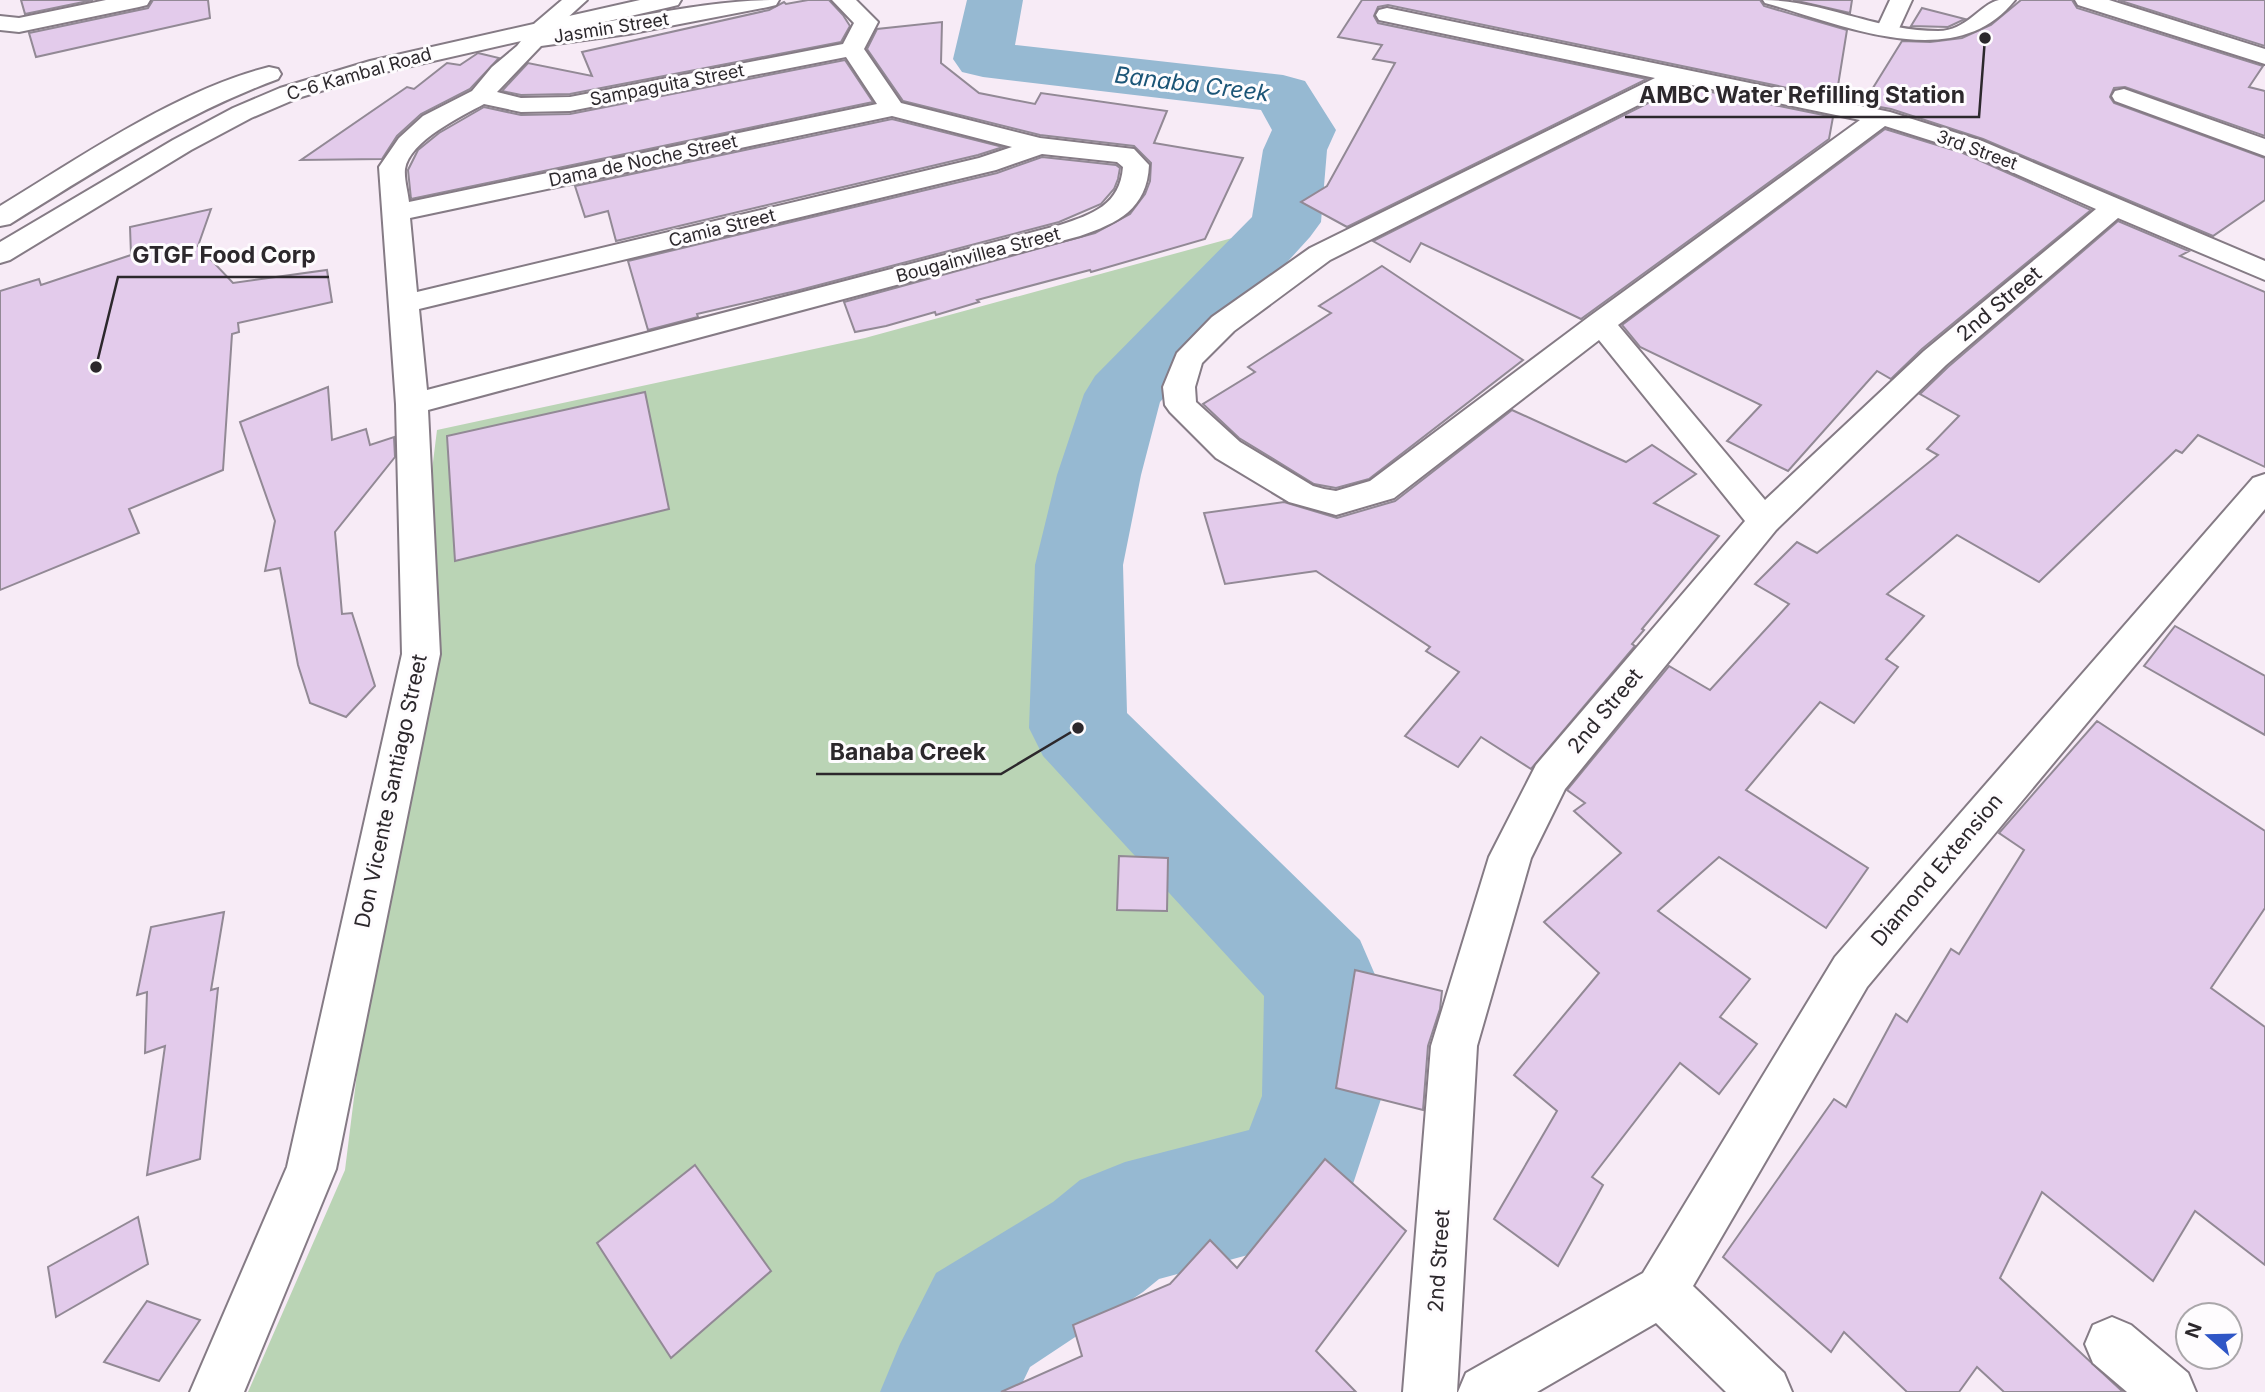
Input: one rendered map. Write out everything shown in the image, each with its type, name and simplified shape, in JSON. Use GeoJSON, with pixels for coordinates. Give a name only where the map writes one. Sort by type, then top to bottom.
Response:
{"type":"FeatureCollection","features":[{"type":"Feature","properties":{"kind":"street"},"geometry":{"type":"LineString","coordinates":[[0,23],[19,25],[139,0]]}},
{"type":"Feature","properties":{"kind":"street","name":"C-6 Kambal Road"},"geometry":{"type":"LineString","coordinates":[[332,55],[567,0]]}},
{"type":"Feature","properties":{"kind":"street","name":"Don Vicente Santiago Street"},"geometry":{"type":"LineString","coordinates":[[217,1392],[311,1169],[421,654],[412,404],[391,167],[408,143],[432,121],[481,96],[501,72],[576,0]]}},
{"type":"Feature","properties":{"kind":"street","name":"C-6 Kambal Road"},"geometry":{"type":"LineString","coordinates":[[0,254],[182,145],[242,113],[289,93],[370,68],[539,34],[670,0]]}},
{"type":"Feature","properties":{"kind":"street","name":"Jasmin Street"},"geometry":{"type":"LineString","coordinates":[[539,34],[628,27],[768,0]]}},
{"type":"Feature","properties":{"kind":"street"},"geometry":{"type":"LineString","coordinates":[[843,0],[866,22],[852,49],[892,108]]}},
{"type":"Feature","properties":{"kind":"street"},"geometry":{"type":"LineString","coordinates":[[1888,30],[1901,0]]}},
{"type":"Feature","properties":{"kind":"street"},"geometry":{"type":"LineString","coordinates":[[2086,0],[2265,57]]}},
{"type":"Feature","properties":{"kind":"street","name":"3rd Street"},"geometry":{"type":"LineString","coordinates":[[1387,15],[1881,117],[1973,146],[2265,271]]}},
{"type":"Feature","properties":{"kind":"street","name":"Sampaguita Street"},"geometry":{"type":"LineString","coordinates":[[481,96],[521,105],[570,104],[852,49]]}},
{"type":"Feature","properties":{"kind":"street","name":"C-6 Kambal Road"},"geometry":{"type":"LineString","coordinates":[[0,218],[203,101],[288,68]]}},
{"type":"Feature","properties":{"kind":"street"},"geometry":{"type":"LineString","coordinates":[[1679,75],[1320,254],[1223,324],[1188,360],[1179,387],[1181,405],[1228,450],[1301,494],[1322,502],[1336,503],[1382,490],[1601,323],[1881,117]]}},
{"type":"Feature","properties":{"kind":"street"},"geometry":{"type":"LineString","coordinates":[[2124,96],[2265,148]]}},
{"type":"Feature","properties":{"kind":"street","name":"Bougainvillea Street"},"geometry":{"type":"LineString","coordinates":[[412,404],[1038,240],[1103,220],[1127,200],[1138,178],[1136,165],[1125,155],[1040,146],[892,108]]}},
{"type":"Feature","properties":{"kind":"street","name":"Dama de Noche Street"},"geometry":{"type":"LineString","coordinates":[[395,214],[892,108]]}},
{"type":"Feature","properties":{"kind":"street","name":"Camia Street"},"geometry":{"type":"LineString","coordinates":[[403,304],[987,164],[1040,146]]}},
{"type":"Feature","properties":{"kind":"street","name":"2nd Street"},"geometry":{"type":"LineString","coordinates":[[1430,1392],[1454,1046],[1510,857],[1550,778],[1763,521],[1936,358],[2116,206]]}},
{"type":"Feature","properties":{"kind":"street"},"geometry":{"type":"LineString","coordinates":[[1601,323],[1763,521]]}},
{"type":"Feature","properties":{"kind":"street","name":"Diamond Extension"},"geometry":{"type":"LineString","coordinates":[[1661,1291],[1851,972],[2265,486]]}},
{"type":"Feature","properties":{"kind":"street"},"geometry":{"type":"LineString","coordinates":[[1485,1392],[1661,1291],[1765,1392]]}},
{"type":"Feature","properties":{"kind":"street"},"geometry":{"type":"LineString","coordinates":[[2112,1344],[2169,1392]]}},
{"type":"Feature","properties":{"kind":"lane"},"geometry":{"type":"LineString","coordinates":[[1771,0],[1888,30],[1941,36],[1961,31],[1979,22],[2007,0]]}},
{"type":"Feature","properties":{"kind":"green space"},"geometry":{"type":"Polygon","coordinates":[[[1236,237],[1126,347],[1081,448],[1066,524],[1047,727],[1165,860],[1165,872],[1285,972],[1304,1085],[1286,1147],[948,1293],[897,1392],[248,1392],[345,1170],[437,430],[865,338],[1236,237]]]}},
{"type":"Feature","properties":{"kind":"building"},"geometry":{"type":"Polygon","coordinates":[[[21,0],[93,0],[25,14],[21,0]]]}},
{"type":"Feature","properties":{"kind":"building"},"geometry":{"type":"Polygon","coordinates":[[[153,0],[208,0],[210,18],[36,57],[29,33],[148,8],[153,0]]]}},
{"type":"Feature","properties":{"kind":"building"},"geometry":{"type":"Polygon","coordinates":[[[829,0],[843,15],[850,26],[841,42],[570,94],[521,95],[502,91],[528,63],[592,76],[582,52],[769,10],[784,2],[786,4],[829,0]]]}},
{"type":"Feature","properties":{"kind":"building"},"geometry":{"type":"Polygon","coordinates":[[[1362,0],[1760,0],[1764,6],[1847,30],[1836,98],[1388,5],[1378,7],[1374,16],[1378,23],[1647,79],[1347,227],[1301,202],[1327,186],[1395,63],[1373,59],[1382,45],[1338,37],[1362,0]]]}},
{"type":"Feature","properties":{"kind":"building"},"geometry":{"type":"Polygon","coordinates":[[[1793,0],[1852,0],[1850,13],[1793,0]]]}},
{"type":"Feature","properties":{"kind":"building"},"geometry":{"type":"Polygon","coordinates":[[[2021,0],[2072,0],[2077,8],[2263,66],[2249,87],[2265,91],[2265,136],[2125,87],[2114,88],[2110,97],[2114,103],[2265,158],[2265,200],[2213,236],[1983,139],[1891,109],[1863,104],[1902,41],[1930,42],[1962,38],[1991,25],[2021,0]]]}},
{"type":"Feature","properties":{"kind":"building"},"geometry":{"type":"Polygon","coordinates":[[[2118,0],[2265,0],[2265,46],[2118,0]]]}},
{"type":"Feature","properties":{"kind":"building"},"geometry":{"type":"Polygon","coordinates":[[[1922,8],[1965,19],[1948,27],[1911,26],[1922,8]]]}},
{"type":"Feature","properties":{"kind":"building"},"geometry":{"type":"Polygon","coordinates":[[[942,22],[941,63],[979,93],[1035,104],[1041,93],[1167,111],[1154,143],[1243,158],[1205,239],[1091,272],[1090,270],[977,300],[979,302],[936,315],[935,312],[855,332],[844,302],[1095,233],[1130,214],[1145,194],[1150,181],[1151,163],[1134,146],[1040,135],[903,101],[867,49],[877,29],[942,22]]]}},
{"type":"Feature","properties":{"kind":"building"},"geometry":{"type":"Polygon","coordinates":[[[478,53],[499,58],[470,89],[421,114],[397,136],[382,159],[301,160],[407,87],[414,89],[447,63],[460,65],[478,53]]]}},
{"type":"Feature","properties":{"kind":"building"},"geometry":{"type":"Polygon","coordinates":[[[845,60],[873,102],[411,199],[408,170],[418,150],[439,133],[484,107],[521,115],[570,114],[845,60]]]}},
{"type":"Feature","properties":{"kind":"building"},"geometry":{"type":"Polygon","coordinates":[[[1682,86],[1833,117],[1829,139],[1581,319],[1421,243],[1410,262],[1373,241],[1682,86]]]}},
{"type":"Feature","properties":{"kind":"building"},"geometry":{"type":"Polygon","coordinates":[[[892,119],[1003,147],[616,241],[608,211],[585,217],[575,186],[892,119]]]}},
{"type":"Feature","properties":{"kind":"building"},"geometry":{"type":"Polygon","coordinates":[[[1885,129],[1963,153],[2091,210],[1922,349],[1891,379],[1877,371],[1788,471],[1727,441],[1761,405],[1640,347],[1622,325],[1885,129]]]}},
{"type":"Feature","properties":{"kind":"building"},"geometry":{"type":"Polygon","coordinates":[[[1042,157],[1116,165],[1120,168],[1118,179],[1114,189],[1101,204],[1059,222],[697,314],[698,317],[648,330],[628,261],[997,173],[1042,157]]]}},
{"type":"Feature","properties":{"kind":"building"},"geometry":{"type":"Polygon","coordinates":[[[211,209],[198,246],[233,283],[327,270],[332,302],[238,323],[239,332],[232,334],[223,470],[129,509],[139,533],[0,590],[0,291],[39,279],[41,285],[131,255],[130,227],[211,209]]]}},
{"type":"Feature","properties":{"kind":"building"},"geometry":{"type":"Polygon","coordinates":[[[2118,221],[2189,251],[2180,256],[2265,292],[2265,467],[2198,435],[2182,453],[2176,450],[2039,582],[1957,535],[1887,594],[1924,616],[1886,659],[1898,667],[1854,723],[1820,702],[1746,790],[1868,868],[1826,928],[1719,857],[1658,911],[1750,979],[1720,1017],[1757,1044],[1719,1094],[1680,1063],[1592,1177],[1603,1185],[1558,1266],[1494,1219],[1557,1111],[1514,1075],[1599,973],[1544,922],[1621,853],[1574,811],[1585,803],[1567,790],[1669,666],[1710,690],[1789,604],[1755,584],[1797,542],[1817,553],[1938,455],[1927,449],[1959,416],[1920,394],[2118,221]]]}},
{"type":"Feature","properties":{"kind":"building"},"geometry":{"type":"Polygon","coordinates":[[[1382,266],[1523,360],[1369,479],[1336,488],[1314,484],[1239,438],[1203,404],[1255,372],[1248,367],[1331,313],[1319,306],[1382,266]]]}},
{"type":"Feature","properties":{"kind":"building"},"geometry":{"type":"Polygon","coordinates":[[[328,387],[332,440],[366,429],[370,445],[394,437],[395,457],[335,532],[342,614],[352,613],[375,686],[346,717],[310,703],[298,665],[280,568],[265,571],[275,521],[240,422],[328,387]]]}},
{"type":"Feature","properties":{"kind":"building"},"geometry":{"type":"Polygon","coordinates":[[[645,392],[669,509],[455,561],[447,436],[645,392]]]}},
{"type":"Feature","properties":{"kind":"building"},"geometry":{"type":"Polygon","coordinates":[[[1512,410],[1626,462],[1652,445],[1696,474],[1654,503],[1719,536],[1642,629],[1644,630],[1632,644],[1635,646],[1531,769],[1481,737],[1458,767],[1405,736],[1459,672],[1426,651],[1430,647],[1316,571],[1225,584],[1204,513],[1284,502],[1337,518],[1395,501],[1512,410]]]}},
{"type":"Feature","properties":{"kind":"building"},"geometry":{"type":"Polygon","coordinates":[[[2175,626],[2265,676],[2265,735],[2144,666],[2175,626]]]}},
{"type":"Feature","properties":{"kind":"building"},"geometry":{"type":"Polygon","coordinates":[[[2097,721],[2265,831],[2265,908],[2211,988],[2265,1027],[2265,1265],[2195,1211],[2153,1281],[2042,1192],[2000,1278],[2123,1392],[2004,1392],[1977,1367],[1959,1392],[1907,1392],[1844,1332],[1831,1352],[1723,1257],[1834,1099],[1846,1107],[1896,1014],[1907,1022],[1951,949],[1959,954],[2024,850],[1999,833],[2097,721]]]}},
{"type":"Feature","properties":{"kind":"building"},"geometry":{"type":"Polygon","coordinates":[[[1119,856],[1168,858],[1167,911],[1117,910],[1119,856]]]}},
{"type":"Feature","properties":{"kind":"building"},"geometry":{"type":"Polygon","coordinates":[[[224,912],[211,990],[218,988],[200,1159],[147,1175],[165,1046],[145,1053],[147,992],[137,995],[151,927],[224,912]]]}},
{"type":"Feature","properties":{"kind":"building"},"geometry":{"type":"Polygon","coordinates":[[[1355,970],[1442,991],[1440,1009],[1428,1046],[1423,1110],[1336,1088],[1355,970]]]}},
{"type":"Feature","properties":{"kind":"building"},"geometry":{"type":"Polygon","coordinates":[[[1325,1159],[1406,1231],[1316,1351],[1356,1392],[1001,1392],[1082,1356],[1073,1325],[1170,1284],[1210,1240],[1237,1268],[1325,1159]]]}},
{"type":"Feature","properties":{"kind":"building"},"geometry":{"type":"Polygon","coordinates":[[[695,1165],[771,1271],[671,1358],[597,1243],[695,1165]]]}},
{"type":"Feature","properties":{"kind":"building"},"geometry":{"type":"Polygon","coordinates":[[[138,1217],[148,1264],[56,1317],[48,1267],[138,1217]]]}},
{"type":"Feature","properties":{"kind":"building"},"geometry":{"type":"Polygon","coordinates":[[[147,1301],[200,1320],[159,1381],[104,1362],[147,1301]]]}},
{"type":"Feature","properties":{"kind":"waterway","name":"Banaba Creek"},"geometry":{"type":"LineString","coordinates":[[948,1392],[983,1320],[1098,1247],[1125,1225],[1292,1181],[1322,1096],[1320,977],[1078,728],[1079,565],[1099,475],[1123,394],[1286,222],[1295,150],[1304,130],[1283,94],[983,59],[995,0]]}},
{"type":"Feature","properties":{"kind":"place","name":"AMBC Water Refilling Station"},"geometry":{"type":"Point","coordinates":[1985,38]}},
{"type":"Feature","properties":{"kind":"place","name":"GTGF Food Corp"},"geometry":{"type":"Point","coordinates":[96,367]}},
{"type":"Feature","properties":{"kind":"place","name":"Banaba Creek"},"geometry":{"type":"Point","coordinates":[1078,728]}}]}
